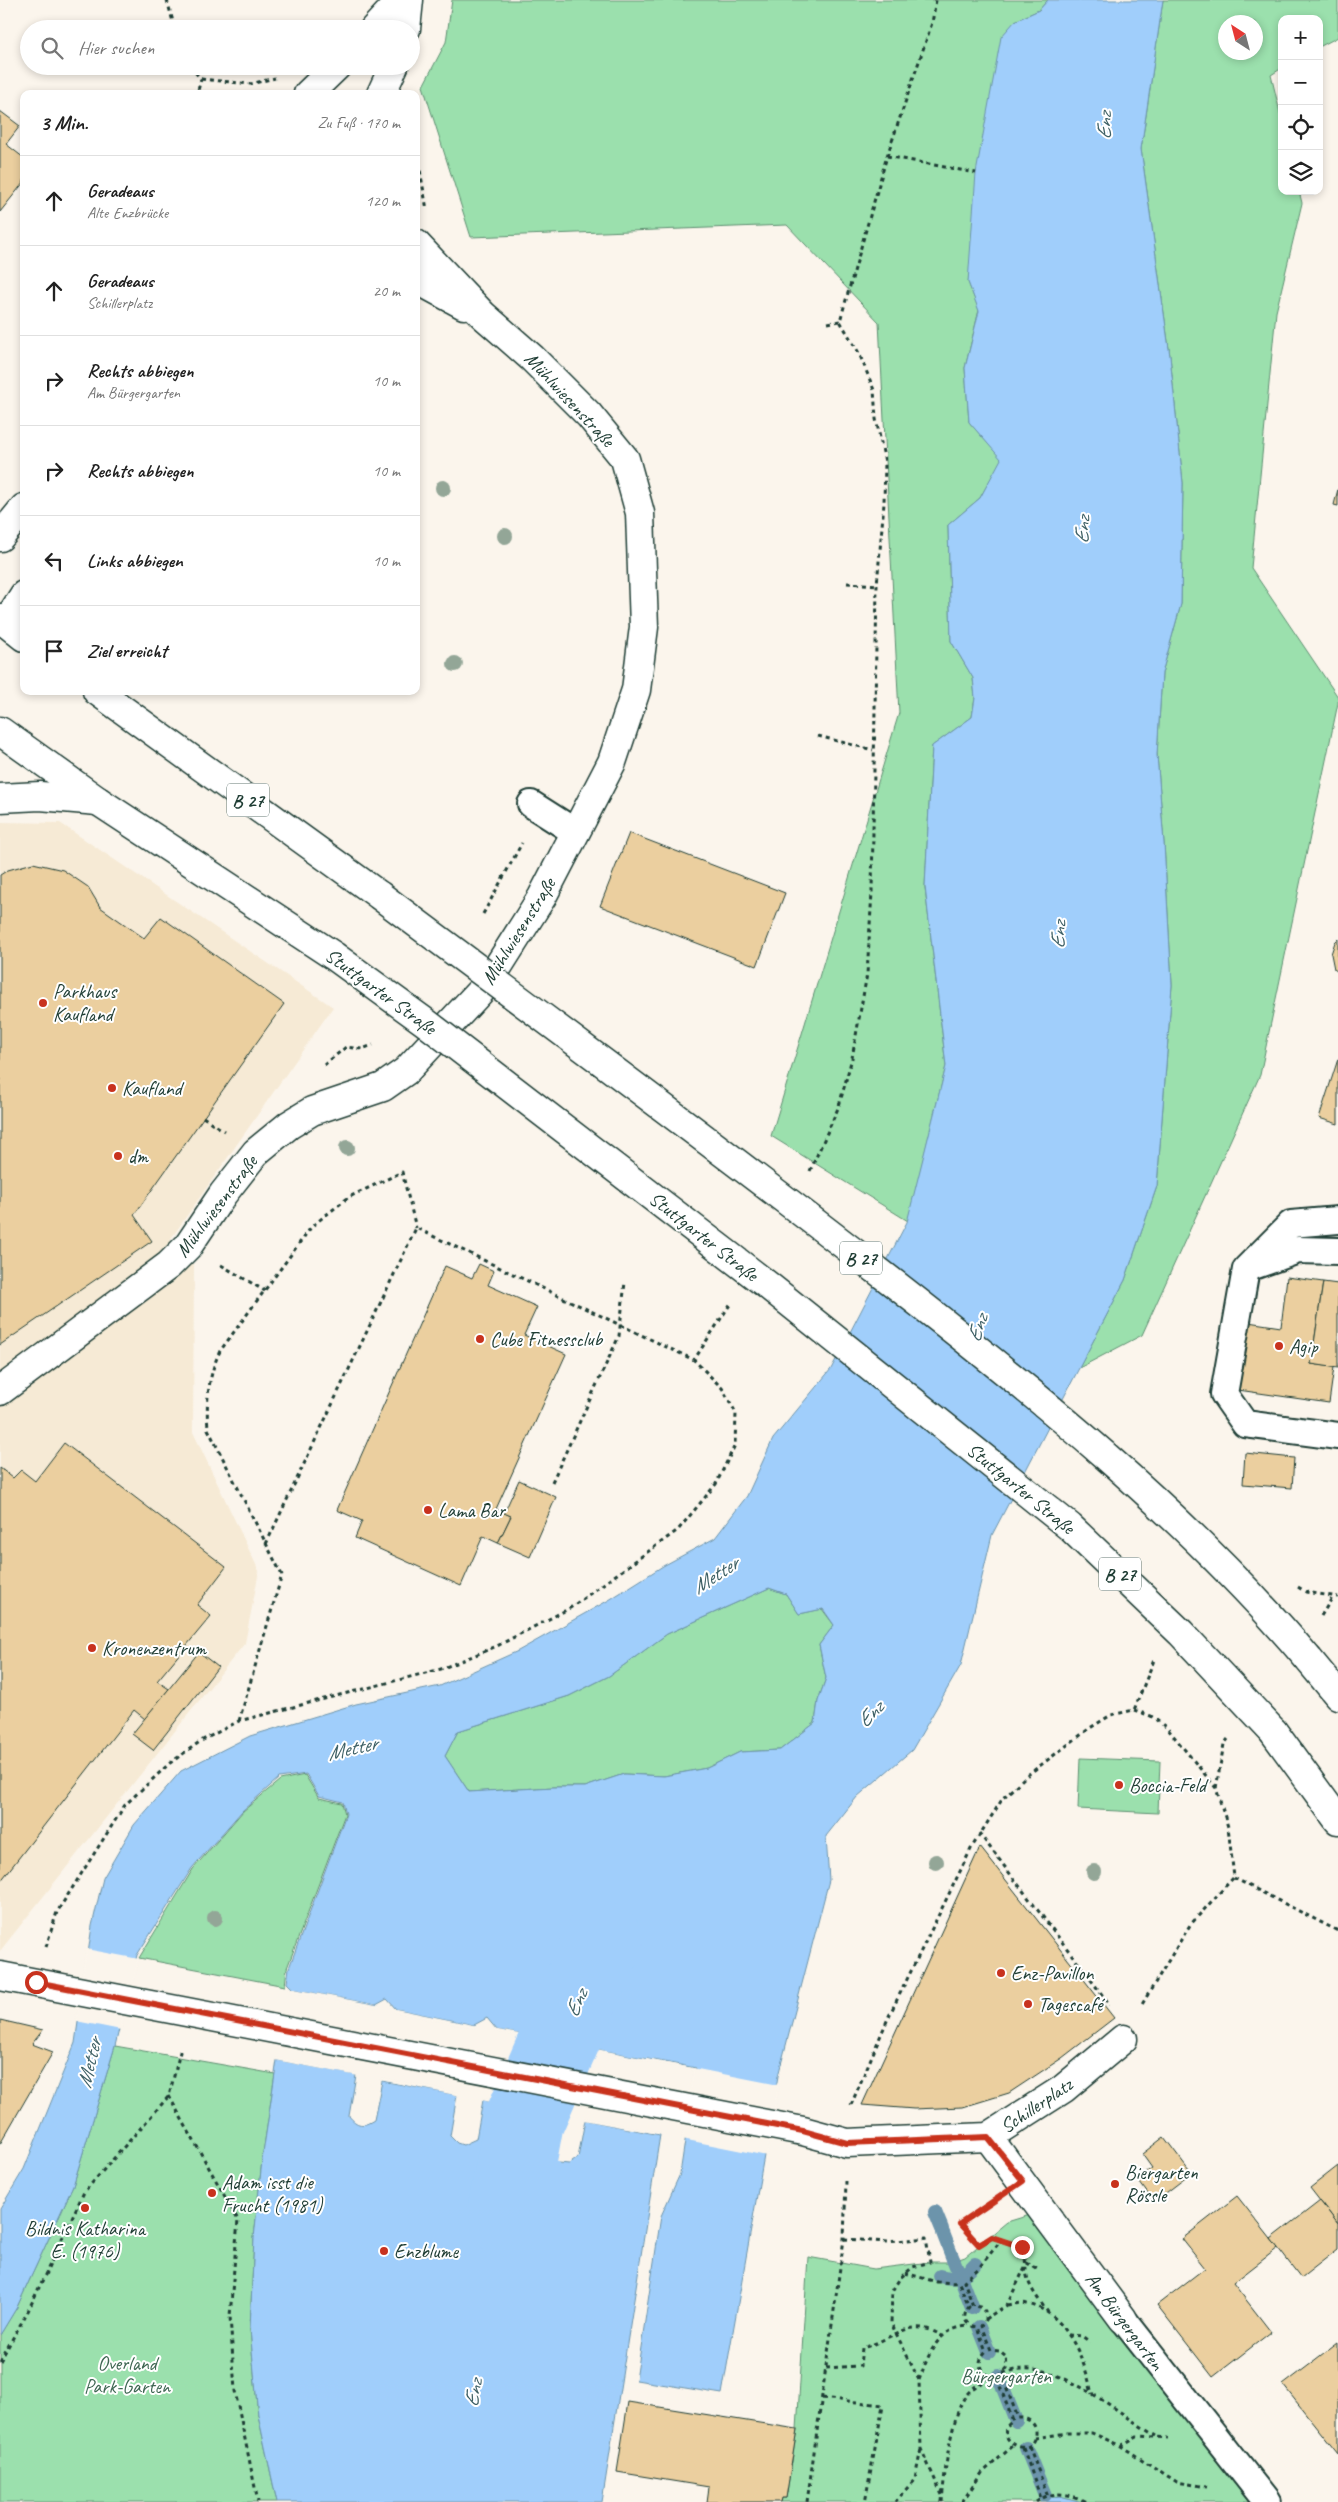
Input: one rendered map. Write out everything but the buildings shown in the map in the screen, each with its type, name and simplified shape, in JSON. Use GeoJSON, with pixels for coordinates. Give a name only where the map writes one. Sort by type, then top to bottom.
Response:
{"type":"FeatureCollection","features":[{"type":"Feature","properties":{"kind":"main road"},"geometry":{"type":"LineString","coordinates":[[382,20],[401,0]]}},
{"type":"Feature","properties":{"kind":"main road"},"geometry":{"type":"LineString","coordinates":[[407,20],[408,0]]}},
{"type":"Feature","properties":{"kind":"main road"},"geometry":{"type":"LineString","coordinates":[[312,90],[328,75]]}},
{"type":"Feature","properties":{"kind":"main road"},"geometry":{"type":"LineString","coordinates":[[383,90],[390,75]]}},
{"type":"Feature","properties":{"kind":"main road","name":"Mühlwiesenstraße"},"geometry":{"type":"LineString","coordinates":[[0,1391],[169,1265],[188,1246],[223,1194],[256,1152],[276,1136],[312,1111],[383,1087],[419,1059],[487,984],[542,897],[612,762],[636,690],[644,627],[640,513],[625,459],[589,415],[532,358],[483,314],[420,248]]}},
{"type":"Feature","properties":{"kind":"main road","name":"Mühlwiesenstraße"},"geometry":{"type":"LineString","coordinates":[[420,281],[483,314]]}},
{"type":"Feature","properties":{"kind":"main road"},"geometry":{"type":"LineString","coordinates":[[0,509],[20,502]]}},
{"type":"Feature","properties":{"kind":"main road"},"geometry":{"type":"LineString","coordinates":[[0,538],[20,513]]}},
{"type":"Feature","properties":{"kind":"main road"},"geometry":{"type":"LineString","coordinates":[[7,628],[20,603]]}},
{"type":"Feature","properties":{"kind":"main road","name":"B 27"},"geometry":{"type":"LineString","coordinates":[[107,696],[379,895],[798,1209],[956,1331],[1070,1427],[1198,1539],[1281,1628],[1338,1694]]}},
{"type":"Feature","properties":{"kind":"main road","name":"Stuttgarter Straße"},"geometry":{"type":"LineString","coordinates":[[0,731],[98,801],[334,956],[425,1022],[755,1275],[1070,1527],[1182,1633],[1272,1730],[1337,1816]]}},
{"type":"Feature","properties":{"kind":"main road"},"geometry":{"type":"LineString","coordinates":[[0,798],[40,796],[98,801]]}},
{"type":"Feature","properties":{"kind":"main road"},"geometry":{"type":"LineString","coordinates":[[1309,1660],[1338,1673]]}},
{"type":"Feature","properties":{"kind":"main road","name":"Schillerplatz"},"geometry":{"type":"LineString","coordinates":[[0,1976],[803,2131],[847,2143],[988,2137],[1064,2089],[1125,2033]]}},
{"type":"Feature","properties":{"kind":"main road","name":"Am Bürgergarten"},"geometry":{"type":"LineString","coordinates":[[988,2137],[1023,2181],[1123,2319]]}},
{"type":"Feature","properties":{"kind":"lane"},"geometry":{"type":"LineString","coordinates":[[531,804],[575,832]]}},
{"type":"Feature","properties":{"kind":"lane"},"geometry":{"type":"LineString","coordinates":[[1338,1220],[1291,1224],[1246,1269],[1224,1394],[1245,1424],[1338,1436]]}},
{"type":"Feature","properties":{"kind":"lane"},"geometry":{"type":"LineString","coordinates":[[1246,1269],[1298,1250],[1338,1251]]}},
{"type":"Feature","properties":{"kind":"lane","name":"Am Bürgergarten"},"geometry":{"type":"LineString","coordinates":[[1123,2319],[1267,2502]]}},
{"type":"Feature","properties":{"kind":"path"},"geometry":{"type":"LineString","coordinates":[[167,0],[173,20]]}},
{"type":"Feature","properties":{"kind":"path"},"geometry":{"type":"LineString","coordinates":[[806,1176],[839,1106],[852,1058],[867,974],[872,892],[877,585],[884,503],[885,462],[876,419],[874,390],[858,353],[840,322],[887,156],[932,23],[936,0]]}},
{"type":"Feature","properties":{"kind":"path"},"geometry":{"type":"LineString","coordinates":[[198,75],[201,79],[250,84],[284,76]]}},
{"type":"Feature","properties":{"kind":"path"},"geometry":{"type":"LineString","coordinates":[[198,90],[201,79]]}},
{"type":"Feature","properties":{"kind":"path"},"geometry":{"type":"LineString","coordinates":[[887,156],[976,173]]}},
{"type":"Feature","properties":{"kind":"path"},"geometry":{"type":"LineString","coordinates":[[420,170],[429,221],[420,237]]}},
{"type":"Feature","properties":{"kind":"path"},"geometry":{"type":"LineString","coordinates":[[828,323],[840,322]]}},
{"type":"Feature","properties":{"kind":"path"},"geometry":{"type":"LineString","coordinates":[[846,583],[877,585]]}},
{"type":"Feature","properties":{"kind":"path"},"geometry":{"type":"LineString","coordinates":[[818,736],[874,750]]}},
{"type":"Feature","properties":{"kind":"path"},"geometry":{"type":"LineString","coordinates":[[203,1117],[231,1135]]}},
{"type":"Feature","properties":{"kind":"path"},"geometry":{"type":"LineString","coordinates":[[239,1721],[282,1575],[266,1544],[208,1429],[207,1406],[213,1365],[220,1351],[312,1226],[349,1197],[402,1172],[416,1228],[266,1544]]}},
{"type":"Feature","properties":{"kind":"path"},"geometry":{"type":"LineString","coordinates":[[47,1984],[57,1912],[125,1805],[170,1763],[201,1741],[239,1721],[441,1669],[497,1646],[570,1608],[678,1530],[716,1484],[735,1445],[736,1413],[722,1388],[694,1360],[416,1228]]}},
{"type":"Feature","properties":{"kind":"path"},"geometry":{"type":"LineString","coordinates":[[188,1246],[265,1291]]}},
{"type":"Feature","properties":{"kind":"path"},"geometry":{"type":"LineString","coordinates":[[552,1482],[619,1336],[625,1282]]}},
{"type":"Feature","properties":{"kind":"path"},"geometry":{"type":"LineString","coordinates":[[694,1360],[734,1298]]}},
{"type":"Feature","properties":{"kind":"path"},"geometry":{"type":"LineString","coordinates":[[1292,1584],[1306,1592],[1338,1597]]}},
{"type":"Feature","properties":{"kind":"path"},"geometry":{"type":"LineString","coordinates":[[1134,1710],[1158,1653]]}},
{"type":"Feature","properties":{"kind":"path"},"geometry":{"type":"LineString","coordinates":[[808,2502],[844,2239],[847,2143],[852,2102],[889,2016],[979,1833],[1003,1798],[1049,1757],[1111,1715],[1134,1710],[1151,1716],[1167,1728],[1216,1788],[1228,1827],[1234,1878],[1190,1925],[1125,2033],[979,1833]]}},
{"type":"Feature","properties":{"kind":"path"},"geometry":{"type":"LineString","coordinates":[[1234,1878],[1338,1931]]}},
{"type":"Feature","properties":{"kind":"path"},"geometry":{"type":"LineString","coordinates":[[0,2361],[28,2312],[84,2192],[169,2096],[180,2054]]}},
{"type":"Feature","properties":{"kind":"path"},"geometry":{"type":"LineString","coordinates":[[169,2096],[238,2220],[230,2316],[235,2391],[258,2502]]}},
{"type":"Feature","properties":{"kind":"path"},"geometry":{"type":"LineString","coordinates":[[1023,2181],[960,2224],[979,2245],[992,2237],[1022,2247],[1027,2263],[1027,2276],[1037,2297],[1050,2315],[1065,2330],[1078,2350],[1088,2374],[1092,2395]]}},
{"type":"Feature","properties":{"kind":"path"},"geometry":{"type":"LineString","coordinates":[[844,2239],[888,2242],[926,2238],[930,2262],[913,2267],[892,2291],[891,2324],[919,2380],[921,2449],[915,2479],[895,2502]]}},
{"type":"Feature","properties":{"kind":"path"},"geometry":{"type":"LineString","coordinates":[[985,2320],[983,2309],[973,2306],[964,2281],[978,2269],[1002,2239]]}},
{"type":"Feature","properties":{"kind":"path"},"geometry":{"type":"LineString","coordinates":[[1027,2263],[1039,2270]]}},
{"type":"Feature","properties":{"kind":"path"},"geometry":{"type":"LineString","coordinates":[[979,2327],[985,2320],[1007,2305],[1027,2263]]}},
{"type":"Feature","properties":{"kind":"path"},"geometry":{"type":"LineString","coordinates":[[906,2273],[937,2282],[959,2283],[969,2307],[964,2317],[970,2326]]}},
{"type":"Feature","properties":{"kind":"path"},"geometry":{"type":"LineString","coordinates":[[1007,2305],[1027,2304],[1050,2315]]}},
{"type":"Feature","properties":{"kind":"path"},"geometry":{"type":"LineString","coordinates":[[826,2368],[860,2366],[862,2348],[874,2345],[895,2332],[913,2327],[933,2330],[942,2336]]}},
{"type":"Feature","properties":{"kind":"path"},"geometry":{"type":"LineString","coordinates":[[919,2380],[932,2350],[942,2336],[957,2327],[979,2327]]}},
{"type":"Feature","properties":{"kind":"path"},"geometry":{"type":"LineString","coordinates":[[979,2327],[991,2350],[999,2351],[1006,2357],[1006,2367],[1002,2374],[1018,2418],[1027,2419],[1034,2425],[1035,2438],[1029,2446],[1023,2448],[1013,2446],[1006,2434],[1009,2424],[1013,2421],[994,2376]]}},
{"type":"Feature","properties":{"kind":"path"},"geometry":{"type":"LineString","coordinates":[[979,2327],[986,2351],[980,2360],[980,2366],[984,2374],[994,2376]]}},
{"type":"Feature","properties":{"kind":"path"},"geometry":{"type":"LineString","coordinates":[[942,2502],[957,2414],[967,2394],[979,2384],[994,2376],[1023,2369],[1052,2373],[1092,2395],[1156,2436]]}},
{"type":"Feature","properties":{"kind":"path"},"geometry":{"type":"LineString","coordinates":[[822,2398],[883,2405],[865,2502]]}},
{"type":"Feature","properties":{"kind":"path"},"geometry":{"type":"LineString","coordinates":[[1035,2438],[1067,2433],[1092,2433],[1121,2446],[1177,2482],[1199,2486],[1223,2487],[1245,2474]]}},
{"type":"Feature","properties":{"kind":"path"},"geometry":{"type":"LineString","coordinates":[[962,2502],[982,2473],[1013,2446]]}},
{"type":"Feature","properties":{"kind":"path"},"geometry":{"type":"LineString","coordinates":[[1029,2446],[1048,2496]]}},
{"type":"Feature","properties":{"kind":"path"},"geometry":{"type":"LineString","coordinates":[[1023,2448],[1041,2498]]}},
{"type":"Feature","properties":{"kind":"path"},"geometry":{"type":"LineString","coordinates":[[921,2449],[942,2495]]}},
{"type":"Feature","properties":{"kind":"path"},"geometry":{"type":"LineString","coordinates":[[1036,2502],[1041,2498],[1060,2494],[1076,2496],[1086,2502]]}},
{"type":"Feature","properties":{"kind":"shaded area"},"geometry":{"type":"Polygon","coordinates":[[[0,822],[60,823],[333,1007],[170,1240],[194,1265],[193,1432],[259,1571],[245,1643],[0,1951],[0,822]]]}},
{"type":"Feature","properties":{"kind":"green space"},"geometry":{"type":"Polygon","coordinates":[[[452,0],[1048,0],[1039,10],[1015,21],[968,282],[979,310],[965,368],[969,422],[1002,459],[980,498],[948,525],[951,641],[973,678],[975,698],[972,717],[932,746],[925,887],[946,1066],[908,1221],[771,1136],[899,713],[879,322],[787,225],[471,237],[423,86],[446,42],[452,0]]]}},
{"type":"Feature","properties":{"kind":"green space"},"geometry":{"type":"Polygon","coordinates":[[[1163,0],[1338,0],[1338,37],[1323,45],[1323,15],[1278,15],[1278,71],[1271,75],[1278,104],[1278,195],[1300,195],[1302,203],[1276,312],[1251,568],[1338,697],[1338,703],[1260,1075],[1142,1335],[1079,1368],[1125,1280],[1157,1186],[1172,985],[1157,755],[1162,673],[1181,604],[1183,483],[1170,356],[1141,149],[1163,0]]]}},
{"type":"Feature","properties":{"kind":"green space"},"geometry":{"type":"Polygon","coordinates":[[[769,1588],[786,1594],[799,1614],[822,1609],[834,1625],[819,1645],[826,1678],[818,1701],[815,1723],[780,1750],[740,1752],[707,1768],[664,1776],[624,1774],[585,1787],[469,1792],[445,1756],[458,1731],[569,1696],[609,1676],[667,1634],[769,1588]]]}},
{"type":"Feature","properties":{"kind":"green space","name":"Boccia-Feld"},"geometry":{"type":"Polygon","coordinates":[[[1080,1758],[1160,1761],[1158,1813],[1078,1809],[1080,1758]]]}},
{"type":"Feature","properties":{"kind":"green space"},"geometry":{"type":"Polygon","coordinates":[[[305,1775],[319,1798],[342,1803],[345,1814],[287,1968],[285,1986],[139,1958],[193,1869],[243,1811],[280,1780],[305,1775]]]}},
{"type":"Feature","properties":{"kind":"green space","name":"Overland Park-Garten"},"geometry":{"type":"Polygon","coordinates":[[[115,2046],[275,2074],[262,2160],[254,2238],[250,2329],[258,2415],[277,2502],[0,2502],[0,2335],[17,2307],[73,2186],[115,2046]]]}},
{"type":"Feature","properties":{"kind":"green space","name":"Bürgergarten"},"geometry":{"type":"Polygon","coordinates":[[[1043,2211],[1267,2502],[781,2502],[782,2498],[786,2498],[797,2429],[808,2257],[874,2269],[930,2262],[950,2262],[965,2257],[1007,2222],[1043,2211]]]}},
{"type":"Feature","properties":{"kind":"water","name":"Metter"},"geometry":{"type":"Polygon","coordinates":[[[1048,0],[1163,0],[1141,149],[1170,356],[1183,483],[1181,604],[1162,673],[1157,755],[1172,985],[1157,1186],[1125,1280],[992,1535],[961,1665],[912,1750],[857,1797],[826,1836],[829,1880],[778,2076],[722,2394],[636,2380],[661,2216],[680,2174],[696,2068],[595,2049],[587,2041],[577,2045],[497,2030],[487,2018],[474,2025],[396,2009],[387,1999],[376,2005],[293,1989],[287,1983],[289,1968],[346,1814],[343,1802],[319,1796],[306,1774],[279,1778],[242,1811],[192,1868],[137,1955],[115,2046],[73,2186],[17,2307],[0,2335],[0,2209],[24,2169],[75,2043],[92,1926],[103,1878],[134,1825],[181,1771],[250,1736],[356,1704],[440,1686],[518,1651],[609,1600],[663,1566],[715,1538],[747,1496],[773,1439],[831,1369],[907,1222],[946,1066],[925,887],[932,746],[972,717],[975,698],[973,678],[951,641],[948,525],[980,498],[1001,459],[969,422],[965,368],[979,311],[968,282],[976,173],[1001,37],[1015,21],[1039,10],[1048,0]],[[769,1588],[667,1634],[609,1676],[569,1696],[458,1731],[445,1756],[469,1792],[585,1787],[624,1774],[664,1776],[707,1768],[740,1752],[780,1750],[815,1723],[818,1701],[826,1678],[819,1645],[834,1625],[823,1609],[799,1614],[786,1594],[769,1588]]]}},
{"type":"Feature","properties":{"kind":"water"},"geometry":{"type":"Polygon","coordinates":[[[277,2060],[356,2075],[349,2116],[358,2124],[367,2124],[374,2120],[382,2081],[457,2095],[450,2136],[457,2143],[463,2145],[476,2139],[483,2100],[560,2116],[552,2156],[559,2163],[569,2164],[578,2158],[585,2120],[660,2135],[602,2502],[277,2502],[258,2415],[250,2329],[254,2238],[262,2160],[277,2060]]]}},
{"type":"Feature","properties":{"kind":"water"},"geometry":{"type":"Polygon","coordinates":[[[1060,2496],[1082,2502],[1040,2502],[1046,2498],[1060,2496]]]}},
{"type":"Feature","properties":{"kind":"pier"},"geometry":{"type":"Polygon","coordinates":[[[86,1949],[139,1959],[121,2030],[76,2021],[86,1949]]]}},
{"type":"Feature","properties":{"kind":"pier"},"geometry":{"type":"Polygon","coordinates":[[[289,1988],[380,2006],[376,2008],[292,1992],[289,1988]]]}},
{"type":"Feature","properties":{"kind":"pier"},"geometry":{"type":"Polygon","coordinates":[[[392,2008],[478,2026],[474,2028],[395,2012],[392,2008]]]}},
{"type":"Feature","properties":{"kind":"pier"},"geometry":{"type":"Polygon","coordinates":[[[493,2029],[581,2046],[577,2048],[496,2032],[493,2029]]]}},
{"type":"Feature","properties":{"kind":"pier"},"geometry":{"type":"Polygon","coordinates":[[[591,2048],[779,2085],[767,2156],[682,2139],[693,2070],[595,2051],[591,2048]]]}},
{"type":"Feature","properties":{"kind":"pier"},"geometry":{"type":"Polygon","coordinates":[[[278,2058],[356,2073],[358,2076],[275,2060],[278,2058]]]}},
{"type":"Feature","properties":{"kind":"pier"},"geometry":{"type":"Polygon","coordinates":[[[383,2078],[458,2093],[460,2096],[380,2080],[383,2078]]]}},
{"type":"Feature","properties":{"kind":"pier"},"geometry":{"type":"Polygon","coordinates":[[[484,2098],[560,2113],[562,2116],[481,2100],[484,2098]]]}},
{"type":"Feature","properties":{"kind":"pier"},"geometry":{"type":"Polygon","coordinates":[[[586,2118],[661,2133],[663,2135],[583,2120],[586,2118]]]}},
{"type":"Feature","properties":{"kind":"waterway","name":"Enz"},"geometry":{"type":"LineString","coordinates":[[506,2217],[524,2121],[603,1941]]}},
{"type":"Feature","properties":{"kind":"waterway"},"geometry":{"type":"LineString","coordinates":[[935,2212],[942,2229]]}},
{"type":"Feature","properties":{"kind":"waterway"},"geometry":{"type":"LineString","coordinates":[[943,2233],[953,2259]]}},
{"type":"Feature","properties":{"kind":"waterway"},"geometry":{"type":"LineString","coordinates":[[954,2261],[972,2308]]}},
{"type":"Feature","properties":{"kind":"waterway"},"geometry":{"type":"LineString","coordinates":[[940,2276],[951,2278],[960,2276],[975,2264]]}},
{"type":"Feature","properties":{"kind":"waterway"},"geometry":{"type":"LineString","coordinates":[[979,2327],[989,2352]]}},
{"type":"Feature","properties":{"kind":"waterway"},"geometry":{"type":"LineString","coordinates":[[998,2376],[1016,2421]]}},
{"type":"Feature","properties":{"kind":"waterway"},"geometry":{"type":"LineString","coordinates":[[1026,2448],[1045,2495]]}},
{"type":"Feature","properties":{"kind":"place","name":"Parkhaus Kaufland"},"geometry":{"type":"Point","coordinates":[43,1003]}},
{"type":"Feature","properties":{"kind":"place","name":"Kaufland"},"geometry":{"type":"Point","coordinates":[112,1088]}},
{"type":"Feature","properties":{"kind":"place","name":"dm"},"geometry":{"type":"Point","coordinates":[118,1156]}},
{"type":"Feature","properties":{"kind":"place","name":"Cube Fitnessclub"},"geometry":{"type":"Point","coordinates":[480,1339]}},
{"type":"Feature","properties":{"kind":"place","name":"Agip"},"geometry":{"type":"Point","coordinates":[1279,1346]}},
{"type":"Feature","properties":{"kind":"place","name":"Lama Bar"},"geometry":{"type":"Point","coordinates":[428,1510]}},
{"type":"Feature","properties":{"kind":"place","name":"Kronenzentrum"},"geometry":{"type":"Point","coordinates":[92,1648]}},
{"type":"Feature","properties":{"kind":"place","name":"Boccia-Feld"},"geometry":{"type":"Point","coordinates":[1119,1785]}},
{"type":"Feature","properties":{"kind":"place","name":"Enz-Pavillon"},"geometry":{"type":"Point","coordinates":[1001,1973]}},
{"type":"Feature","properties":{"kind":"place","name":"Tagescafé"},"geometry":{"type":"Point","coordinates":[1028,2004]}},
{"type":"Feature","properties":{"kind":"place","name":"Biergarten Rössle"},"geometry":{"type":"Point","coordinates":[1115,2184]}},
{"type":"Feature","properties":{"kind":"place","name":"Adam isst die Frucht (1981)"},"geometry":{"type":"Point","coordinates":[212,2193]}},
{"type":"Feature","properties":{"kind":"place","name":"Bildnis Katharina E. (1976)"},"geometry":{"type":"Point","coordinates":[85,2208]}},
{"type":"Feature","properties":{"kind":"place","name":"Enzblume"},"geometry":{"type":"Point","coordinates":[384,2251]}},
{"type":"Feature","properties":{"kind":"route"},"geometry":{"type":"LineString","coordinates":[[36,1982],[803,2131],[847,2143],[988,2137],[1023,2181],[960,2224],[979,2245],[992,2237],[1022,2247]]}}]}
